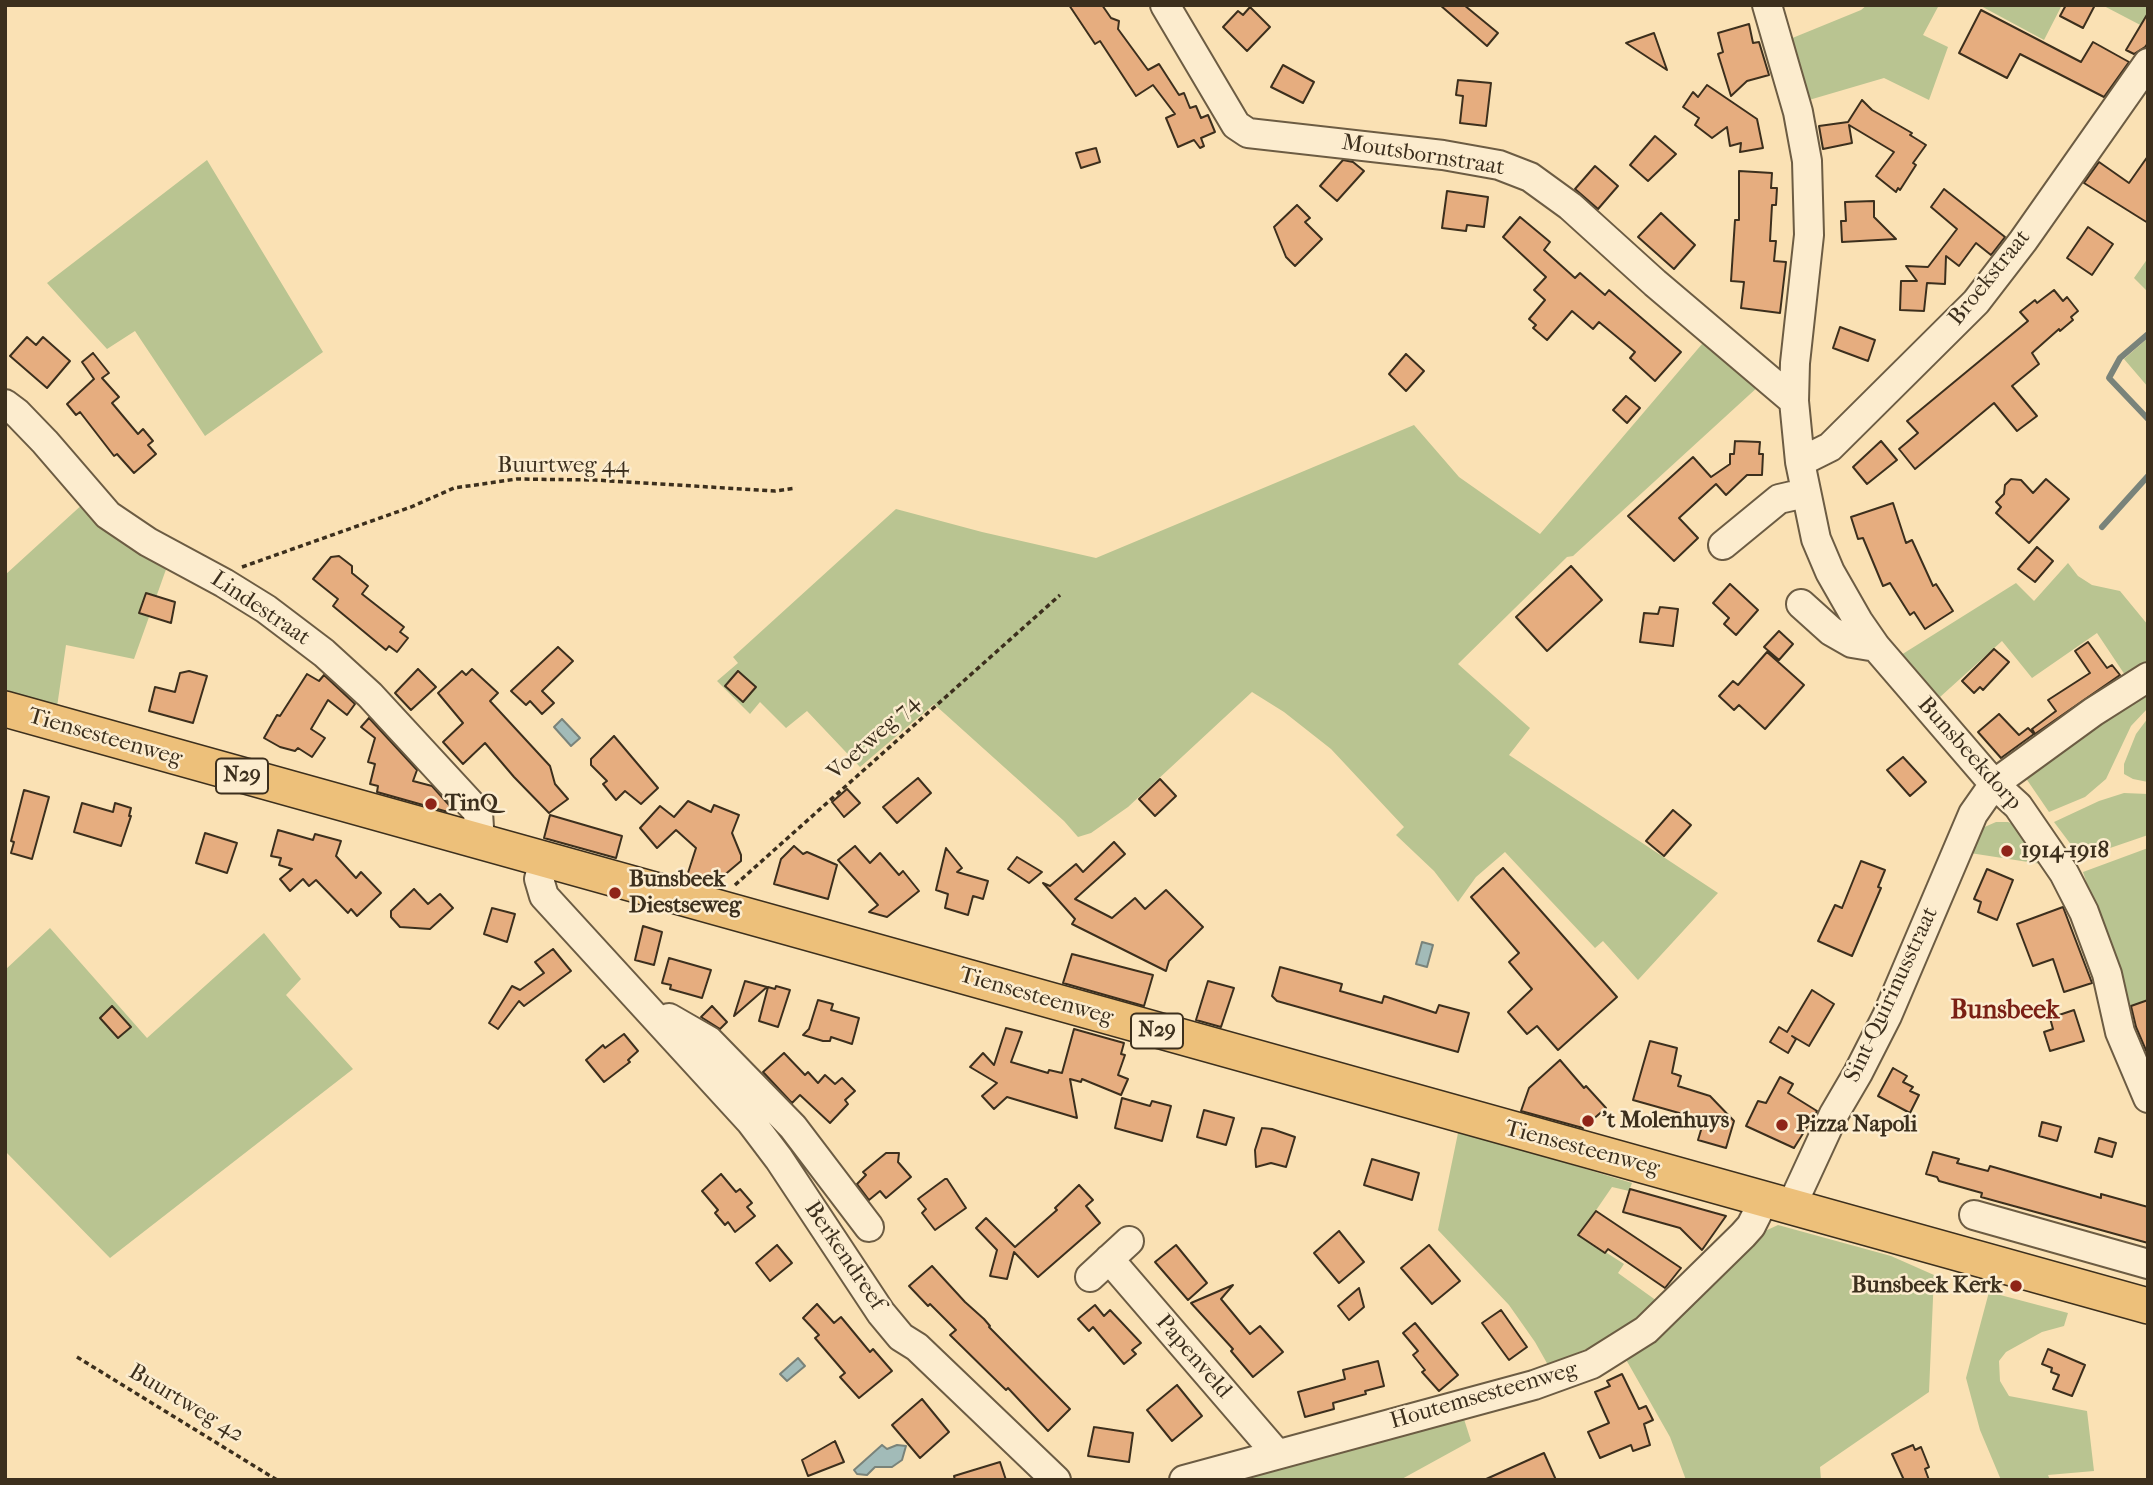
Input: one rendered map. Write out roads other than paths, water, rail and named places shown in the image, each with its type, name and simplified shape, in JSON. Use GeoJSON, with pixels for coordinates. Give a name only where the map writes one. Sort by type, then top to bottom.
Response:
{"type":"FeatureCollection","features":[{"type":"Feature","properties":{"kind":"main road","name":"Tiensesteenweg"},"geometry":{"type":"LineString","coordinates":[[5,709],[2148,1306]]}},
{"type":"Feature","properties":{"kind":"street","name":"Moutsbornstraat"},"geometry":{"type":"LineString","coordinates":[[1165,5],[1236,125],[1248,133],[1443,155],[1499,165],[1530,177],[1570,206],[1656,284],[1794,401]]}},
{"type":"Feature","properties":{"kind":"street","name":"Bunsbeekdorp"},"geometry":{"type":"LineString","coordinates":[[1767,5],[1798,112],[1807,161],[1809,235],[1795,363],[1794,401],[1800,462],[1816,539],[1830,572],[1876,647],[1994,784],[2018,806],[2064,873],[2084,912],[2107,974],[2120,1032],[2148,1098]]}},
{"type":"Feature","properties":{"kind":"street","name":"Broekstraat"},"geometry":{"type":"LineString","coordinates":[[1800,462],[1830,447],[1976,302],[2022,242],[2148,63]]}},
{"type":"Feature","properties":{"kind":"street","name":"Lindestraat"},"geometry":{"type":"LineString","coordinates":[[5,404],[44,442],[108,515],[148,542],[267,609],[324,653],[370,695],[478,812],[480,843]]}},
{"type":"Feature","properties":{"kind":"street"},"geometry":{"type":"LineString","coordinates":[[1723,545],[1779,499],[1805,493]]}},
{"type":"Feature","properties":{"kind":"street"},"geometry":{"type":"LineString","coordinates":[[1801,604],[1831,631],[1852,643],[1876,647]]}},
{"type":"Feature","properties":{"kind":"street","name":"Sint-Quirinusstraat"},"geometry":{"type":"LineString","coordinates":[[1778,1203],[1858,1073],[1887,1016],[1973,814],[1994,784],[2093,712],[2148,677]]}},
{"type":"Feature","properties":{"kind":"street","name":"Berkendreef"},"geometry":{"type":"LineString","coordinates":[[544,860],[539,879],[544,895],[751,1122],[901,1337],[917,1347],[1056,1480]]}},
{"type":"Feature","properties":{"kind":"street","name":"Berkendreef"},"geometry":{"type":"LineString","coordinates":[[653,1013],[663,1015],[688,1028],[719,1050],[793,1127],[869,1227]]}},
{"type":"Feature","properties":{"kind":"street","name":"Houtemsesteenweg"},"geometry":{"type":"LineString","coordinates":[[1185,1480],[1534,1385],[1592,1364],[1646,1330],[1751,1226],[1778,1203]]}},
{"type":"Feature","properties":{"kind":"street"},"geometry":{"type":"LineString","coordinates":[[1974,1215],[2148,1264]]}},
{"type":"Feature","properties":{"kind":"street","name":"Papenveld"},"geometry":{"type":"LineString","coordinates":[[1110,1259],[1277,1454]]}},
{"type":"Feature","properties":{"kind":"water"},"geometry":{"type":"Polygon","coordinates":[[[562,719],[580,738],[571,746],[554,727],[562,719]]]}},
{"type":"Feature","properties":{"kind":"water"},"geometry":{"type":"Polygon","coordinates":[[[1422,942],[1433,945],[1427,967],[1416,964],[1422,942]]]}},
{"type":"Feature","properties":{"kind":"water"},"geometry":{"type":"Polygon","coordinates":[[[798,1358],[805,1366],[787,1381],[780,1374],[798,1358]]]}},
{"type":"Feature","properties":{"kind":"water"},"geometry":{"type":"Polygon","coordinates":[[[882,1445],[887,1449],[897,1445],[906,1446],[902,1460],[892,1467],[875,1467],[867,1475],[857,1474],[854,1470],[882,1445]]]}},
{"type":"Feature","properties":{"kind":"waterway"},"geometry":{"type":"LineString","coordinates":[[2148,334],[2120,358],[2109,378],[2148,419]]}},
{"type":"Feature","properties":{"kind":"waterway"},"geometry":{"type":"LineString","coordinates":[[2102,527],[2148,476]]}},
{"type":"Feature","properties":{"kind":"place","name":"TinQ"},"geometry":{"type":"Point","coordinates":[431,804]}},
{"type":"Feature","properties":{"kind":"place","name":"1914-1918"},"geometry":{"type":"Point","coordinates":[2007,851]}},
{"type":"Feature","properties":{"kind":"place","name":"Bunsbeek Diestseweg"},"geometry":{"type":"Point","coordinates":[615,893]}},
{"type":"Feature","properties":{"kind":"place","name":"'t Molenhuys"},"geometry":{"type":"Point","coordinates":[1588,1121]}},
{"type":"Feature","properties":{"kind":"place","name":"Pizza Napoli"},"geometry":{"type":"Point","coordinates":[1782,1125]}},
{"type":"Feature","properties":{"kind":"place","name":"Bunsbeek Kerk"},"geometry":{"type":"Point","coordinates":[2016,1286]}},
{"type":"Feature","properties":{"kind":"district","name":"Bunsbeek"},"geometry":{"type":"Point","coordinates":[2005,1012]}}]}
